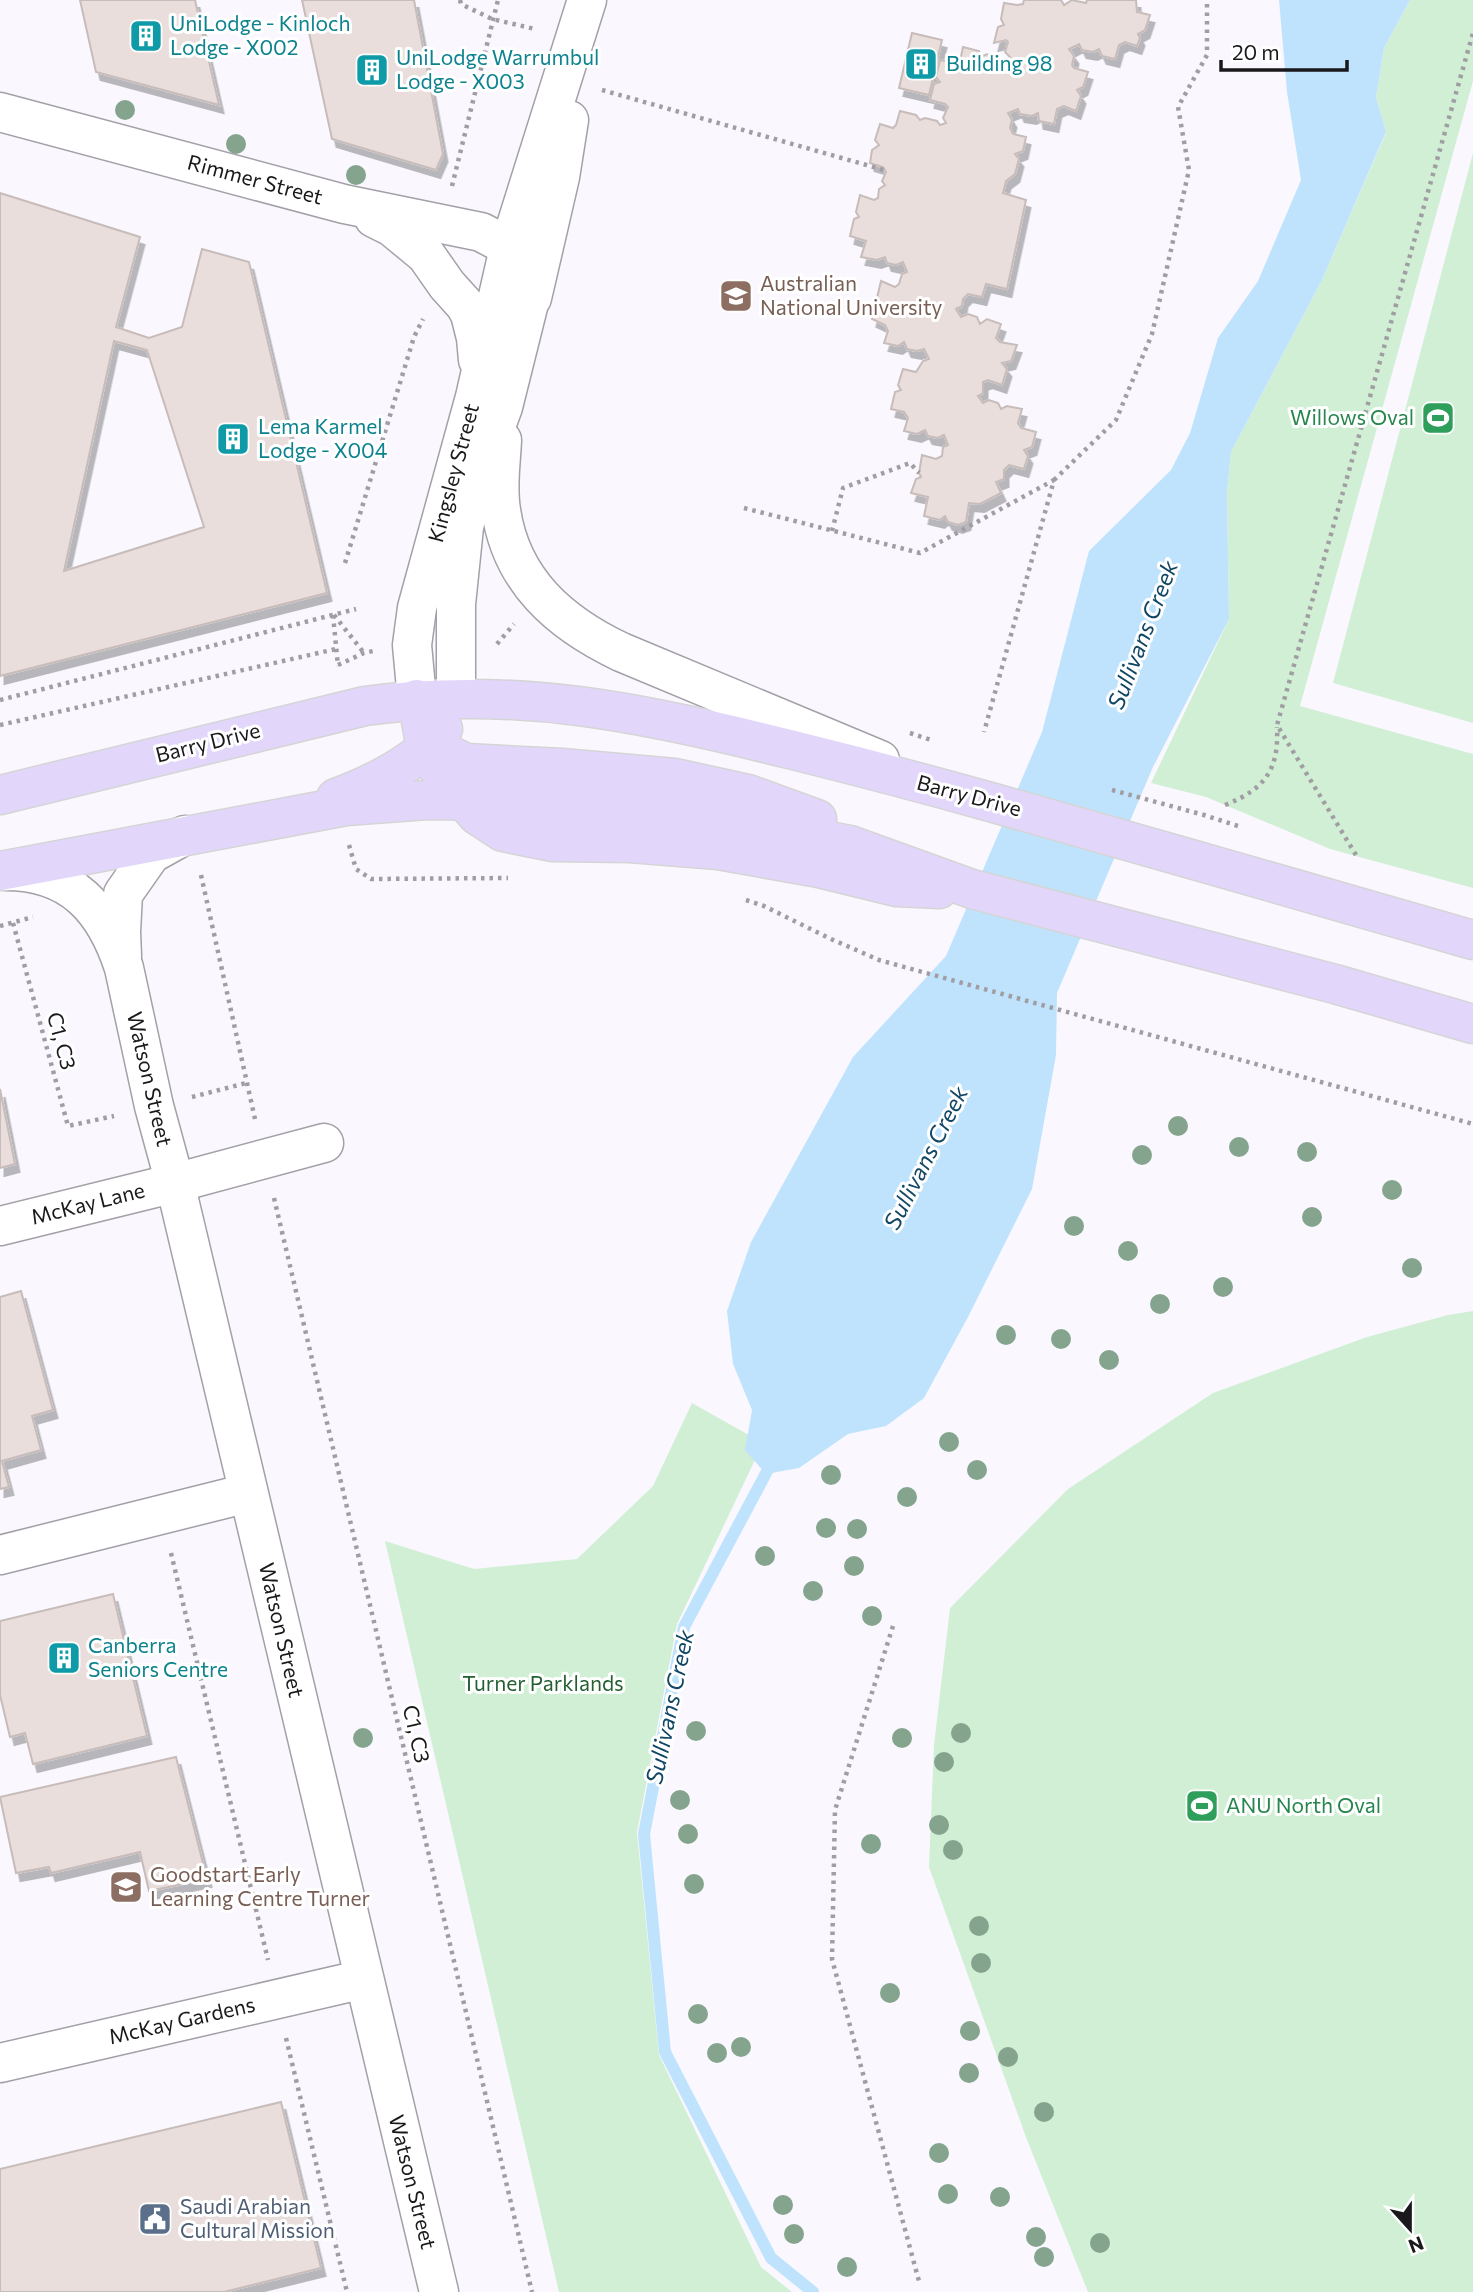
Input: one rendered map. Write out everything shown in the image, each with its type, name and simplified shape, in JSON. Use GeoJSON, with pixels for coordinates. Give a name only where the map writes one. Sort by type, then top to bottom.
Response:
{"type":"FeatureCollection","features":[{"type":"Feature","properties":{"kind":"main road"},"geometry":{"type":"LineString","coordinates":[[274,818],[364,787],[409,760],[430,743],[451,716],[456,698]]}},
{"type":"Feature","properties":{"kind":"main road","name":"Barry Drive"},"geometry":{"type":"LineString","coordinates":[[11,789],[340,711],[417,699],[528,700],[577,704],[674,720],[947,789],[1473,940]]}},
{"type":"Feature","properties":{"kind":"main road"},"geometry":{"type":"LineString","coordinates":[[417,699],[438,768],[463,800],[491,826],[512,835],[552,842],[651,844],[718,850],[819,868],[897,887],[972,889]]}},
{"type":"Feature","properties":{"kind":"main road"},"geometry":{"type":"LineString","coordinates":[[430,743],[466,763],[675,778],[748,794],[849,830],[972,889],[1335,984],[1473,1024]]}},
{"type":"Feature","properties":{"kind":"main road"},"geometry":{"type":"LineString","coordinates":[[1,871],[346,806],[463,800]]}},
{"type":"Feature","properties":{"kind":"street","name":"Kingsley Street"},"geometry":{"type":"LineString","coordinates":[[456,698],[456,604],[464,527],[489,402],[509,248],[587,0]]}},
{"type":"Feature","properties":{"kind":"street","name":"Kingsley Street"},"geometry":{"type":"LineString","coordinates":[[417,699],[412,645],[415,616],[489,402],[526,323],[564,159],[577,38]]}},
{"type":"Feature","properties":{"kind":"street","name":"Rimmer Street"},"geometry":{"type":"LineString","coordinates":[[0,113],[344,204],[481,232],[509,248]]}},
{"type":"Feature","properties":{"kind":"street"},"geometry":{"type":"LineString","coordinates":[[344,204],[392,227],[413,243],[426,255],[470,314],[489,402],[504,523],[522,569],[539,594],[558,613],[581,631],[621,652],[947,789]]}},
{"type":"Feature","properties":{"kind":"street","name":"Kingsley Street"},"geometry":{"type":"LineString","coordinates":[[509,248],[524,267],[528,277],[529,303],[526,323]]}},
{"type":"Feature","properties":{"kind":"street","name":"Watson Street"},"geometry":{"type":"LineString","coordinates":[[124,968],[121,932],[123,894],[151,854],[185,835]]}},
{"type":"Feature","properties":{"kind":"street","name":"Watson Street"},"geometry":{"type":"LineString","coordinates":[[1,871],[39,874],[68,887],[91,902],[118,950],[124,968],[154,1106],[175,1183],[439,2292]]}},
{"type":"Feature","properties":{"kind":"street","name":"McKay Lane"},"geometry":{"type":"LineString","coordinates":[[0,1226],[324,1143]]}},
{"type":"Feature","properties":{"kind":"street"},"geometry":{"type":"LineString","coordinates":[[0,1555],[248,1493]]}},
{"type":"Feature","properties":{"kind":"street","name":"McKay Gardens"},"geometry":{"type":"LineString","coordinates":[[0,2063],[364,1979]]}},
{"type":"Feature","properties":{"kind":"path"},"geometry":{"type":"LineString","coordinates":[[460,0],[461,4],[492,19],[577,38]]}},
{"type":"Feature","properties":{"kind":"path"},"geometry":{"type":"LineString","coordinates":[[449,199],[498,0]]}},
{"type":"Feature","properties":{"kind":"path"},"geometry":{"type":"LineString","coordinates":[[744,508],[920,553],[1054,480],[1116,420],[1153,334],[1189,170],[1178,107],[1206,55],[1207,0]]}},
{"type":"Feature","properties":{"kind":"path"},"geometry":{"type":"LineString","coordinates":[[1225,804],[1245,797],[1260,787],[1270,773],[1278,746],[1277,725],[1473,33]]}},
{"type":"Feature","properties":{"kind":"path"},"geometry":{"type":"LineString","coordinates":[[601,90],[884,170]]}},
{"type":"Feature","properties":{"kind":"path"},"geometry":{"type":"LineString","coordinates":[[345,563],[414,337],[427,309]]}},
{"type":"Feature","properties":{"kind":"path"},"geometry":{"type":"LineString","coordinates":[[832,531],[844,488],[910,463],[919,472]]}},
{"type":"Feature","properties":{"kind":"path"},"geometry":{"type":"LineString","coordinates":[[984,732],[1054,480]]}},
{"type":"Feature","properties":{"kind":"path"},"geometry":{"type":"LineString","coordinates":[[0,700],[356,609]]}},
{"type":"Feature","properties":{"kind":"path"},"geometry":{"type":"LineString","coordinates":[[333,615],[338,678]]}},
{"type":"Feature","properties":{"kind":"path"},"geometry":{"type":"LineString","coordinates":[[333,615],[364,653]]}},
{"type":"Feature","properties":{"kind":"path"},"geometry":{"type":"LineString","coordinates":[[0,725],[336,649]]}},
{"type":"Feature","properties":{"kind":"path"},"geometry":{"type":"LineString","coordinates":[[1277,725],[1356,855]]}},
{"type":"Feature","properties":{"kind":"path"},"geometry":{"type":"LineString","coordinates":[[348,842],[356,869],[371,878],[517,878]]}},
{"type":"Feature","properties":{"kind":"path"},"geometry":{"type":"LineString","coordinates":[[201,870],[257,1130]]}},
{"type":"Feature","properties":{"kind":"path"},"geometry":{"type":"LineString","coordinates":[[735,896],[764,906],[879,960],[1473,1124]]}},
{"type":"Feature","properties":{"kind":"path","name":"C1, C3"},"geometry":{"type":"LineString","coordinates":[[0,926],[13,923],[68,1126],[122,1115]]}},
{"type":"Feature","properties":{"kind":"path"},"geometry":{"type":"LineString","coordinates":[[182,1099],[246,1083]]}},
{"type":"Feature","properties":{"kind":"path","name":"C1, C3"},"geometry":{"type":"LineString","coordinates":[[273,1197],[532,2292]]}},
{"type":"Feature","properties":{"kind":"path"},"geometry":{"type":"LineString","coordinates":[[170,1547],[270,1970]]}},
{"type":"Feature","properties":{"kind":"path"},"geometry":{"type":"LineString","coordinates":[[893,1626],[835,1810],[832,1959],[920,2285]]}},
{"type":"Feature","properties":{"kind":"path"},"geometry":{"type":"LineString","coordinates":[[285,2032],[347,2292]]}},
{"type":"Feature","properties":{"kind":"green space"},"geometry":{"type":"Polygon","coordinates":[[[1410,0],[1473,0],[1473,81],[1300,706],[1473,754],[1473,888],[1330,849],[1206,797],[1151,783],[1229,619],[1227,492],[1231,452],[1322,280],[1386,133],[1376,97],[1384,48],[1410,0]]]}},
{"type":"Feature","properties":{"kind":"green space","name":"Willows Oval"},"geometry":{"type":"Polygon","coordinates":[[[1473,153],[1473,723],[1333,683],[1473,153]]]}},
{"type":"Feature","properties":{"kind":"green space","name":"ANU North Oval"},"geometry":{"type":"Polygon","coordinates":[[[1473,1311],[1473,2292],[1088,2292],[1027,2140],[929,1867],[934,1745],[950,1608],[1068,1489],[1213,1393],[1367,1337],[1473,1311]]]}},
{"type":"Feature","properties":{"kind":"green space","name":"Turner Parklands"},"geometry":{"type":"Polygon","coordinates":[[[692,1403],[763,1443],[677,1624],[637,1832],[659,2055],[761,2267],[792,2292],[559,2292],[385,1541],[474,1569],[577,1559],[653,1486],[692,1403]]]}},
{"type":"Feature","properties":{"kind":"water"},"geometry":{"type":"Polygon","coordinates":[[[1279,0],[1410,0],[1384,48],[1376,97],[1386,132],[1322,280],[1231,452],[1227,492],[1229,619],[1153,767],[1057,993],[1056,1055],[1032,1189],[924,1398],[886,1426],[848,1434],[799,1468],[766,1474],[745,1450],[752,1410],[733,1364],[727,1311],[751,1242],[853,1057],[946,956],[1042,732],[1089,551],[1171,470],[1190,433],[1218,338],[1258,281],[1301,180],[1287,92],[1279,0]]]}},
{"type":"Feature","properties":{"kind":"building","name":"UniLodge - Kinloch Lodge - X002"},"geometry":{"type":"Polygon","coordinates":[[[80,0],[195,0],[219,105],[96,72],[80,0]]]}},
{"type":"Feature","properties":{"kind":"building","name":"UniLodge Warrumbul Lodge - X003"},"geometry":{"type":"Polygon","coordinates":[[[302,0],[414,0],[443,154],[436,170],[332,139],[302,0]]]}},
{"type":"Feature","properties":{"kind":"building"},"geometry":{"type":"Polygon","coordinates":[[[1024,0],[1061,0],[1064,5],[1072,0],[1086,3],[1087,0],[1136,0],[1137,12],[1150,15],[1145,30],[1138,34],[1140,38],[1137,46],[1125,42],[1119,45],[1115,59],[1102,56],[1099,49],[1093,52],[1082,50],[1079,44],[1069,49],[1074,56],[1074,68],[1088,72],[1083,87],[1077,90],[1081,96],[1076,111],[1064,106],[1057,109],[1054,124],[1039,121],[1038,113],[1032,116],[1020,114],[1018,109],[1008,113],[1012,120],[1010,128],[1013,134],[1026,137],[1023,151],[1015,154],[1019,159],[1015,174],[1006,181],[1003,193],[1026,200],[1007,289],[986,284],[982,297],[968,294],[963,299],[962,306],[956,309],[961,317],[968,314],[977,317],[980,324],[987,319],[1001,324],[996,338],[1000,342],[1017,345],[1011,361],[1002,363],[1007,369],[1002,385],[988,380],[983,382],[983,393],[978,396],[983,403],[989,400],[998,403],[1001,409],[1007,406],[1022,409],[1018,423],[1021,428],[1036,432],[1032,447],[1024,450],[1028,456],[1024,469],[1009,465],[1004,470],[1004,479],[996,482],[1001,493],[980,504],[969,503],[966,522],[958,525],[948,522],[945,516],[940,520],[924,516],[928,497],[911,493],[916,479],[921,477],[919,473],[922,455],[936,459],[942,456],[943,447],[948,445],[944,435],[938,438],[928,436],[925,430],[917,434],[904,431],[908,418],[904,412],[891,409],[895,392],[901,390],[898,385],[903,369],[916,372],[923,361],[929,359],[924,349],[907,349],[904,342],[898,346],[884,343],[888,331],[885,325],[872,319],[875,306],[880,304],[877,298],[881,281],[895,287],[902,274],[907,272],[903,262],[896,265],[887,263],[885,257],[877,260],[861,257],[866,241],[850,236],[854,219],[859,217],[856,212],[860,195],[874,200],[878,198],[879,189],[885,185],[882,181],[886,172],[883,167],[870,163],[872,150],[879,145],[875,140],[880,124],[893,128],[900,111],[916,115],[920,120],[925,118],[937,121],[940,125],[946,123],[943,118],[948,107],[930,100],[934,84],[940,82],[936,77],[940,60],[954,63],[960,61],[963,47],[979,51],[982,56],[999,56],[1001,61],[1010,57],[1005,52],[1008,42],[1006,40],[994,43],[998,27],[1004,25],[1001,19],[1004,3],[1017,5],[1023,4],[1024,0]]]}},
{"type":"Feature","properties":{"kind":"building","name":"Building 98"},"geometry":{"type":"Polygon","coordinates":[[[912,33],[942,40],[929,95],[899,88],[912,33]]]}},
{"type":"Feature","properties":{"kind":"building","name":"Lema Karmel Lodge - X004"},"geometry":{"type":"Polygon","coordinates":[[[0,193],[140,237],[116,327],[149,338],[182,327],[202,249],[249,262],[327,593],[0,676],[0,193]],[[114,341],[64,571],[204,527],[147,350],[114,341]]]}},
{"type":"Feature","properties":{"kind":"building"},"geometry":{"type":"Polygon","coordinates":[[[0,1089],[15,1164],[0,1168],[0,1089]]]}},
{"type":"Feature","properties":{"kind":"building"},"geometry":{"type":"Polygon","coordinates":[[[21,1291],[53,1410],[32,1416],[41,1450],[2,1461],[9,1487],[0,1489],[0,1297],[21,1291]]]}},
{"type":"Feature","properties":{"kind":"building","name":"Canberra Seniors Centre"},"geometry":{"type":"Polygon","coordinates":[[[113,1594],[147,1736],[33,1764],[25,1733],[10,1737],[0,1695],[0,1621],[113,1594]]]}},
{"type":"Feature","properties":{"kind":"building","name":"Goodstart Early Learning Centre Turner"},"geometry":{"type":"Polygon","coordinates":[[[176,1757],[207,1879],[149,1891],[140,1852],[51,1873],[49,1867],[16,1873],[0,1797],[176,1757]]]}},
{"type":"Feature","properties":{"kind":"building","name":"Saudi Arabian Cultural Mission"},"geometry":{"type":"Polygon","coordinates":[[[281,2102],[321,2268],[224,2292],[0,2292],[0,2169],[281,2102]]]}},
{"type":"Feature","properties":{"kind":"waterway","name":"Sullivans Creek"},"geometry":{"type":"LineString","coordinates":[[773,1460],[684,1627],[644,1834],[665,2052],[771,2258],[813,2292]]}},
{"type":"Feature","properties":{"kind":"place","name":"UniLodge - Kinloch Lodge - X002"},"geometry":{"type":"Point","coordinates":[146,36]}},
{"type":"Feature","properties":{"kind":"place","name":"Building 98"},"geometry":{"type":"Point","coordinates":[921,64]}},
{"type":"Feature","properties":{"kind":"place","name":"UniLodge Warrumbul Lodge - X003"},"geometry":{"type":"Point","coordinates":[372,70]}},
{"type":"Feature","properties":{"kind":"place","name":"Australian National University"},"geometry":{"type":"Point","coordinates":[736,296]}},
{"type":"Feature","properties":{"kind":"place","name":"Willows Oval"},"geometry":{"type":"Point","coordinates":[1438,418]}},
{"type":"Feature","properties":{"kind":"place","name":"Lema Karmel Lodge - X004"},"geometry":{"type":"Point","coordinates":[233,439]}},
{"type":"Feature","properties":{"kind":"place","name":"Canberra Seniors Centre"},"geometry":{"type":"Point","coordinates":[64,1658]}},
{"type":"Feature","properties":{"kind":"place","name":"ANU North Oval"},"geometry":{"type":"Point","coordinates":[1202,1806]}},
{"type":"Feature","properties":{"kind":"place","name":"Goodstart Early Learning Centre Turner"},"geometry":{"type":"Point","coordinates":[126,1887]}},
{"type":"Feature","properties":{"kind":"place","name":"Saudi Arabian Cultural Mission"},"geometry":{"type":"Point","coordinates":[155,2219]}}]}
